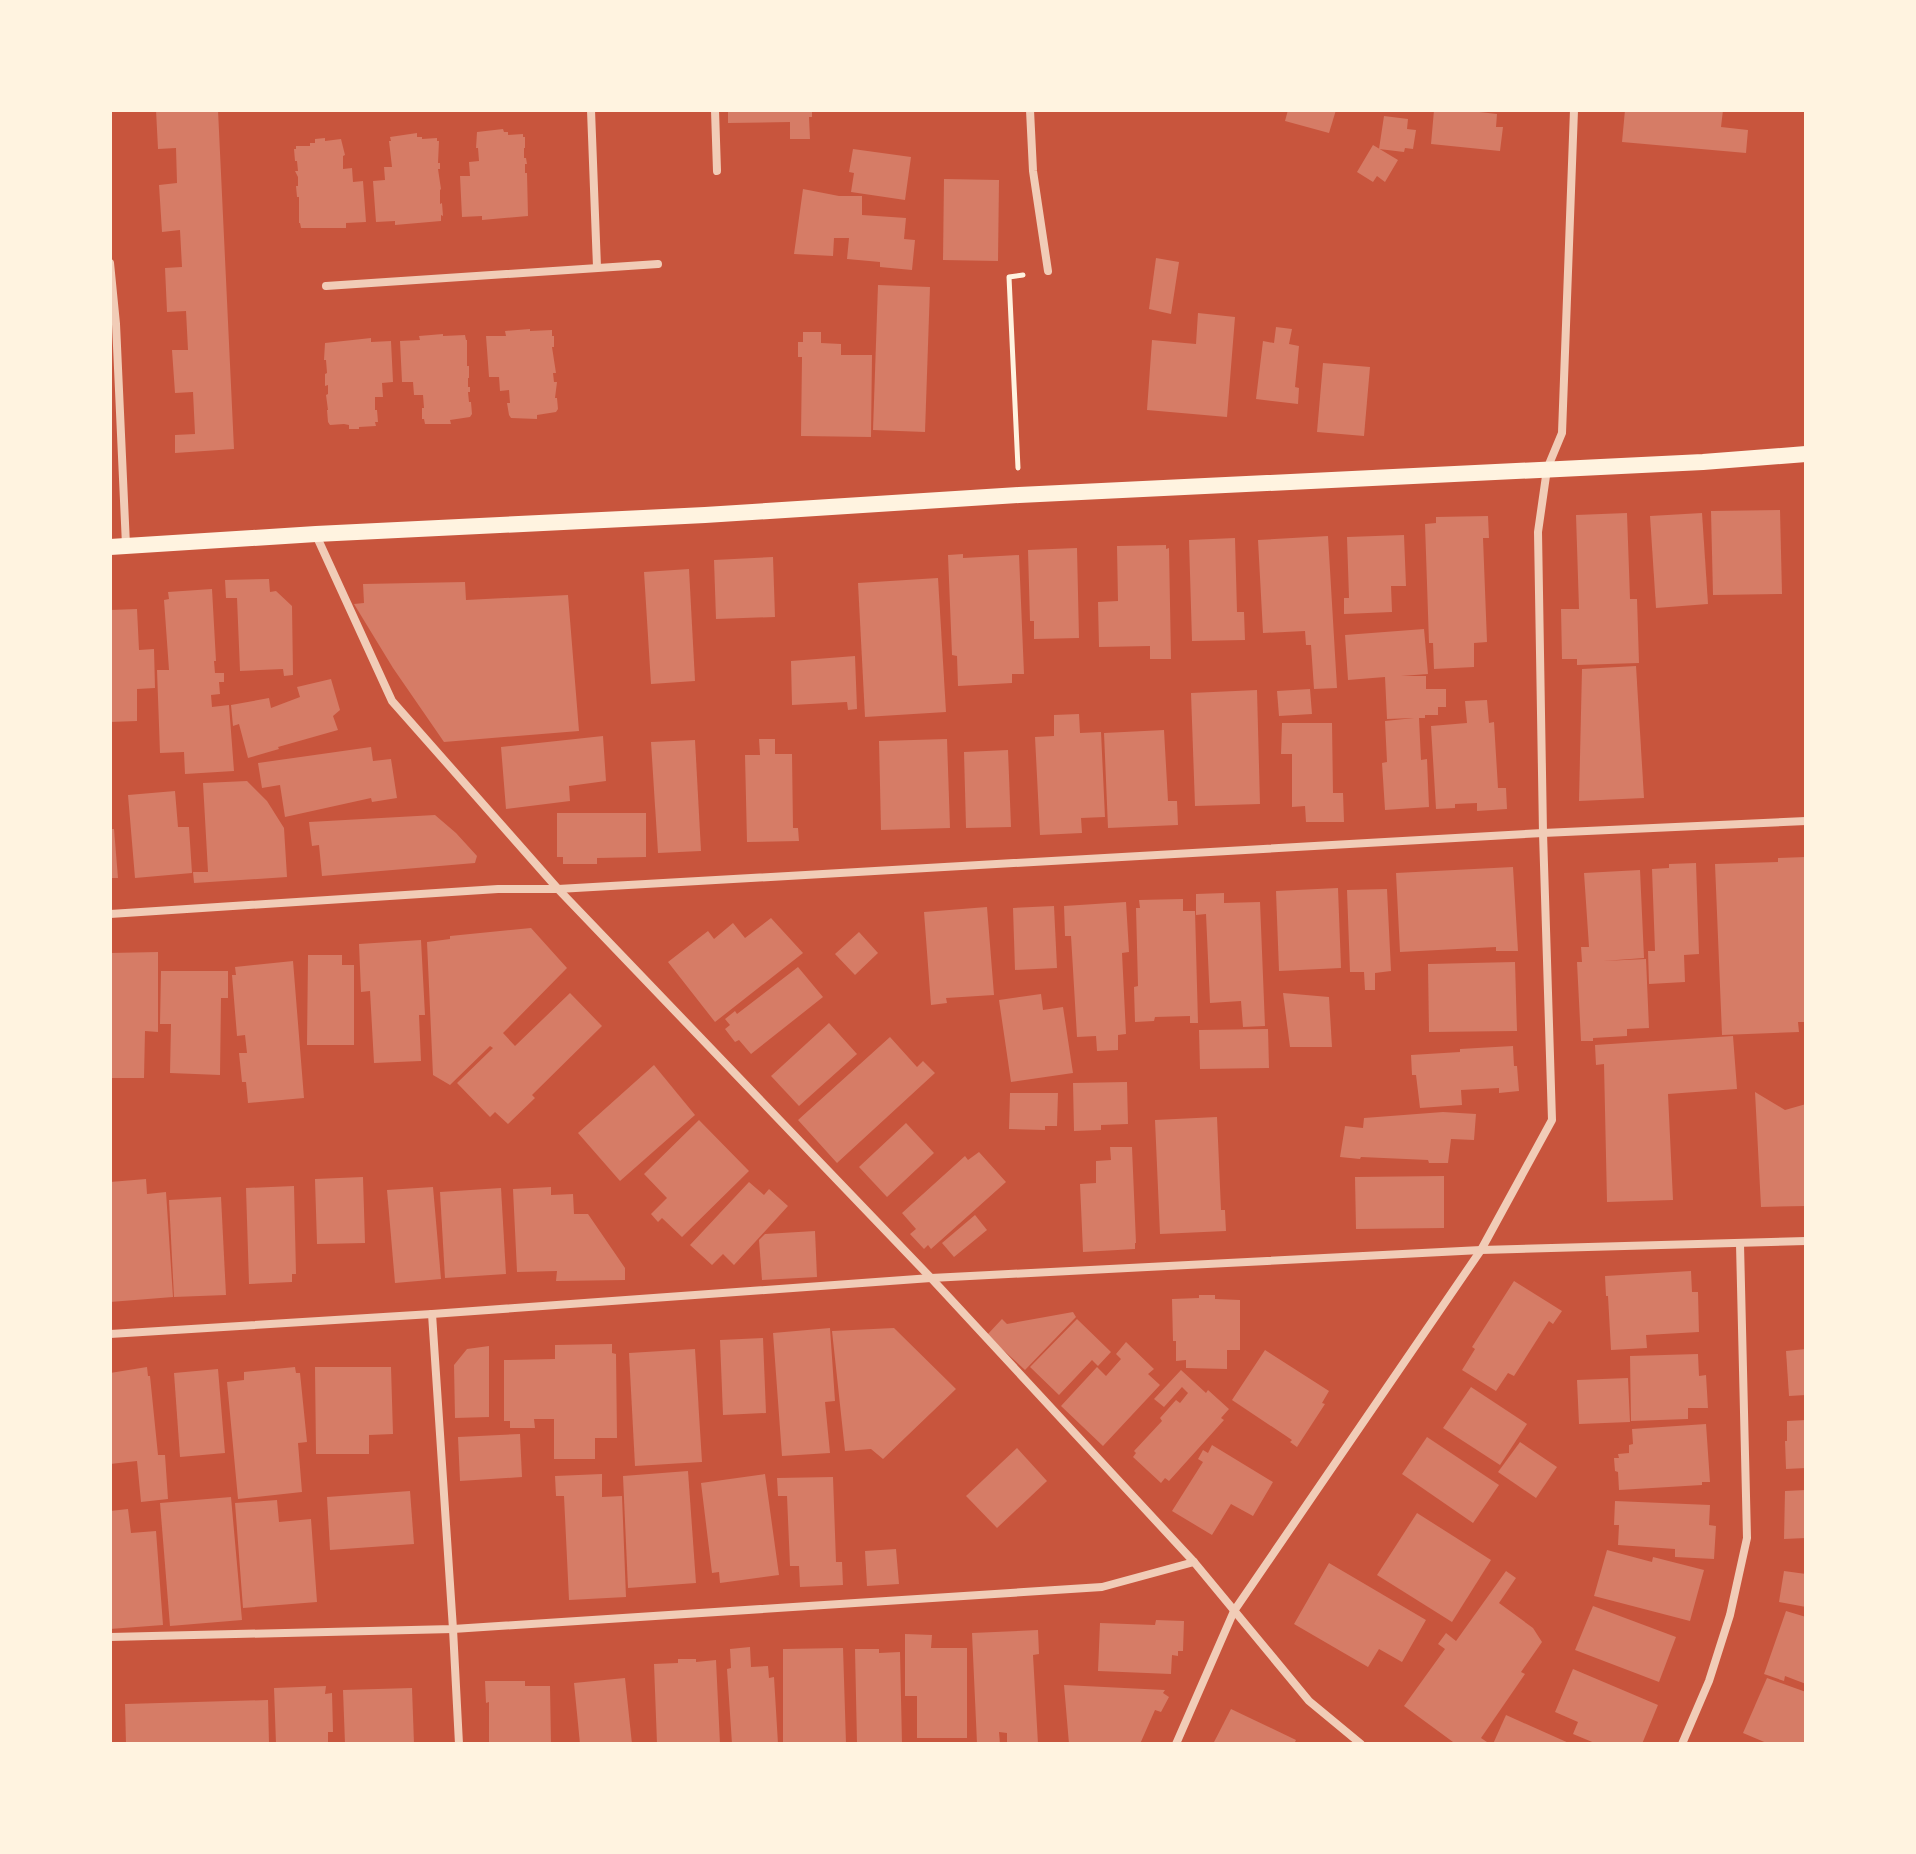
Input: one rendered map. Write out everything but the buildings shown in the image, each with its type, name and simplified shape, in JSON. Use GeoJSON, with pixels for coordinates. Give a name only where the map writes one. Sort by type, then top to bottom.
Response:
{"type":"FeatureCollection","features":[{"type":"Feature","properties":{"kind":"main road"},"geometry":{"type":"LineString","coordinates":[[118,547],[1806,454]]}},
{"type":"Feature","properties":{"kind":"street"},"geometry":{"type":"LineString","coordinates":[[591,110],[597,267]]}},
{"type":"Feature","properties":{"kind":"street"},"geometry":{"type":"LineString","coordinates":[[715,110],[717,171]]}},
{"type":"Feature","properties":{"kind":"street"},"geometry":{"type":"LineString","coordinates":[[1030,110],[1033,171],[1048,271]]}},
{"type":"Feature","properties":{"kind":"street"},"geometry":{"type":"LineString","coordinates":[[1176,1744],[1234,1611],[1481,1250],[1552,1120],[1538,532],[1547,469],[1562,433],[1574,110]]}},
{"type":"Feature","properties":{"kind":"street"},"geometry":{"type":"LineString","coordinates":[[110,263],[118,547]]}},
{"type":"Feature","properties":{"kind":"street"},"geometry":{"type":"LineString","coordinates":[[326,286],[658,264]]}},
{"type":"Feature","properties":{"kind":"street"},"geometry":{"type":"LineString","coordinates":[[316,534],[392,701],[558,889],[931,1278],[1194,1562],[1309,1701],[1361,1744]]}},
{"type":"Feature","properties":{"kind":"street"},"geometry":{"type":"LineString","coordinates":[[110,914],[498,889],[558,889],[1806,821]]}},
{"type":"Feature","properties":{"kind":"street"},"geometry":{"type":"LineString","coordinates":[[110,1334],[931,1278],[1481,1250],[1806,1241]]}},
{"type":"Feature","properties":{"kind":"street"},"geometry":{"type":"LineString","coordinates":[[1682,1744],[1709,1681],[1730,1615],[1747,1538],[1740,1244]]}},
{"type":"Feature","properties":{"kind":"street"},"geometry":{"type":"LineString","coordinates":[[432,1314],[459,1744]]}},
{"type":"Feature","properties":{"kind":"street"},"geometry":{"type":"LineString","coordinates":[[110,1637],[453,1629],[1102,1587],[1194,1562]]}},
{"type":"Feature","properties":{"kind":"path"},"geometry":{"type":"LineString","coordinates":[[1019,495],[1009,277],[1048,271]]}}]}
